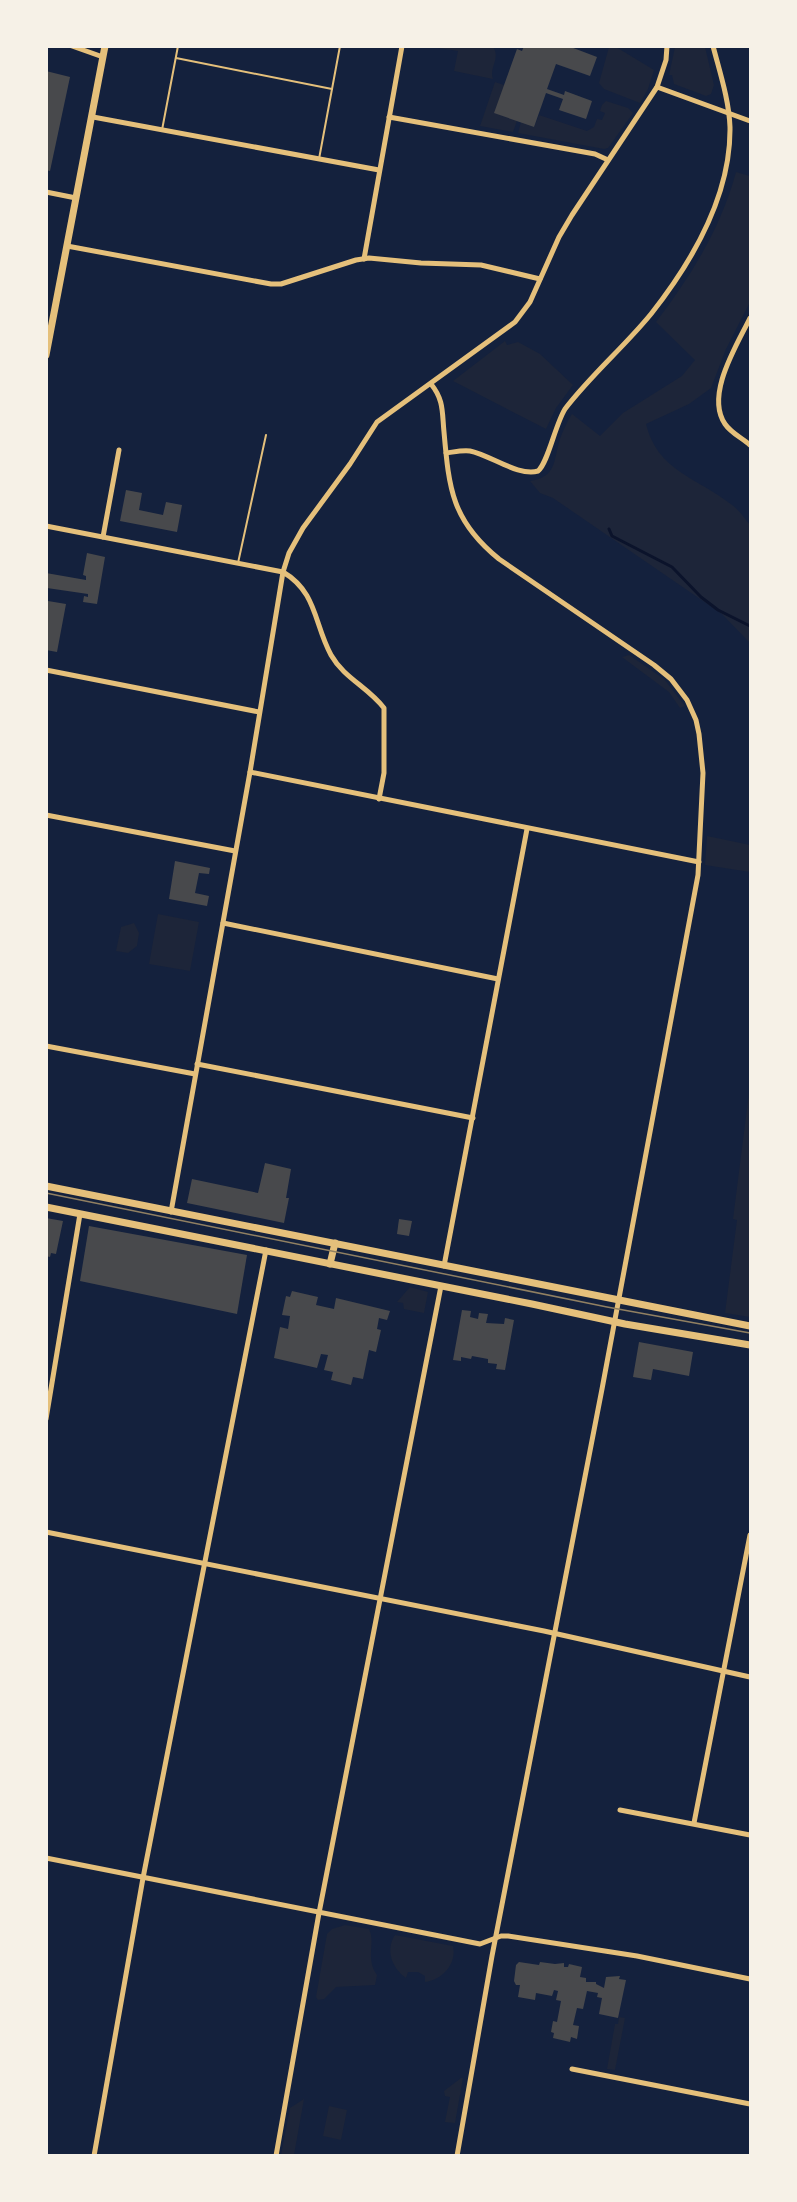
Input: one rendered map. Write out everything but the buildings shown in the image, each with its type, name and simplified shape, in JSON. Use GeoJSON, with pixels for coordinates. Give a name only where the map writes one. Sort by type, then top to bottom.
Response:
{"type":"FeatureCollection","features":[{"type":"Feature","properties":{"kind":"main road"},"geometry":{"type":"LineString","coordinates":[[46,355],[105,46]]}},
{"type":"Feature","properties":{"kind":"main road"},"geometry":{"type":"LineString","coordinates":[[46,1186],[750,1326]]}},
{"type":"Feature","properties":{"kind":"main road"},"geometry":{"type":"LineString","coordinates":[[46,1207],[615,1322],[750,1345]]}},
{"type":"Feature","properties":{"kind":"main road"},"geometry":{"type":"LineString","coordinates":[[330,1264],[335,1243]]}},
{"type":"Feature","properties":{"kind":"street"},"geometry":{"type":"LineString","coordinates":[[72,46],[103,57]]}},
{"type":"Feature","properties":{"kind":"street"},"geometry":{"type":"LineString","coordinates":[[364,259],[402,46]]}},
{"type":"Feature","properties":{"kind":"street"},"geometry":{"type":"LineString","coordinates":[[171,1212],[250,772],[283,572],[289,553],[303,528],[350,464],[377,422],[515,322],[530,302],[559,237],[657,87],[666,60],[667,46]]}},
{"type":"Feature","properties":{"kind":"street"},"geometry":{"type":"LineString","coordinates":[[446,453],[469,451],[528,472],[541,468],[556,425],[565,409],[650,315],[686,261],[721,192],[728,163],[729,113],[713,46]]}},
{"type":"Feature","properties":{"kind":"street"},"geometry":{"type":"LineString","coordinates":[[657,87],[750,121]]}},
{"type":"Feature","properties":{"kind":"street"},"geometry":{"type":"LineString","coordinates":[[93,117],[379,170]]}},
{"type":"Feature","properties":{"kind":"street"},"geometry":{"type":"LineString","coordinates":[[389,117],[595,154],[608,160]]}},
{"type":"Feature","properties":{"kind":"street"},"geometry":{"type":"LineString","coordinates":[[46,192],[76,198]]}},
{"type":"Feature","properties":{"kind":"street"},"geometry":{"type":"LineString","coordinates":[[67,246],[271,284],[281,284],[364,259],[471,264],[540,279]]}},
{"type":"Feature","properties":{"kind":"street"},"geometry":{"type":"LineString","coordinates":[[750,318],[731,359],[717,400],[724,423],[750,445]]}},
{"type":"Feature","properties":{"kind":"street"},"geometry":{"type":"LineString","coordinates":[[431,384],[441,397],[446,453],[456,508],[468,529],[481,544],[507,565],[671,679],[687,700],[696,720],[703,759],[698,875],[615,1322],[495,1939],[457,2156]]}},
{"type":"Feature","properties":{"kind":"street"},"geometry":{"type":"LineString","coordinates":[[103,537],[119,450]]}},
{"type":"Feature","properties":{"kind":"street"},"geometry":{"type":"LineString","coordinates":[[46,526],[283,572],[293,578],[310,599],[324,640],[341,669],[384,708],[384,773],[379,799]]}},
{"type":"Feature","properties":{"kind":"street"},"geometry":{"type":"LineString","coordinates":[[46,670],[259,712]]}},
{"type":"Feature","properties":{"kind":"street"},"geometry":{"type":"LineString","coordinates":[[250,772],[699,862]]}},
{"type":"Feature","properties":{"kind":"street"},"geometry":{"type":"LineString","coordinates":[[46,815],[235,851]]}},
{"type":"Feature","properties":{"kind":"street"},"geometry":{"type":"LineString","coordinates":[[444,1266],[526,829]]}},
{"type":"Feature","properties":{"kind":"street"},"geometry":{"type":"LineString","coordinates":[[223,923],[498,980]]}},
{"type":"Feature","properties":{"kind":"street"},"geometry":{"type":"LineString","coordinates":[[46,1046],[195,1074]]}},
{"type":"Feature","properties":{"kind":"street"},"geometry":{"type":"LineString","coordinates":[[197,1064],[472,1118]]}},
{"type":"Feature","properties":{"kind":"street"},"geometry":{"type":"LineString","coordinates":[[46,1419],[80,1214]]}},
{"type":"Feature","properties":{"kind":"street"},"geometry":{"type":"LineString","coordinates":[[94,2156],[142,1878],[266,1250]]}},
{"type":"Feature","properties":{"kind":"street"},"geometry":{"type":"LineString","coordinates":[[276,2156],[319,1913],[441,1286]]}},
{"type":"Feature","properties":{"kind":"street"},"geometry":{"type":"LineString","coordinates":[[46,1532],[555,1634],[750,1677]]}},
{"type":"Feature","properties":{"kind":"street"},"geometry":{"type":"LineString","coordinates":[[694,1823],[750,1535]]}},
{"type":"Feature","properties":{"kind":"street"},"geometry":{"type":"LineString","coordinates":[[620,1810],[750,1835]]}},
{"type":"Feature","properties":{"kind":"street"},"geometry":{"type":"LineString","coordinates":[[46,1858],[480,1944],[508,1936],[637,1956],[750,1979]]}},
{"type":"Feature","properties":{"kind":"street"},"geometry":{"type":"LineString","coordinates":[[572,2069],[750,2104]]}},
{"type":"Feature","properties":{"kind":"lane"},"geometry":{"type":"LineString","coordinates":[[162,130],[178,46]]}},
{"type":"Feature","properties":{"kind":"lane"},"geometry":{"type":"LineString","coordinates":[[319,159],[340,46]]}},
{"type":"Feature","properties":{"kind":"lane"},"geometry":{"type":"LineString","coordinates":[[176,58],[332,89]]}},
{"type":"Feature","properties":{"kind":"lane"},"geometry":{"type":"LineString","coordinates":[[238,563],[266,435]]}},
{"type":"Feature","properties":{"kind":"shaded area"},"geometry":{"type":"Polygon","coordinates":[[[432,47],[493,47],[496,55],[492,70],[493,79],[454,71],[458,51],[432,47]]]}},
{"type":"Feature","properties":{"kind":"shaded area"},"geometry":{"type":"Polygon","coordinates":[[[609,47],[616,47],[654,70],[648,89],[640,103],[604,89],[599,83],[609,47]]]}},
{"type":"Feature","properties":{"kind":"shaded area"},"geometry":{"type":"Polygon","coordinates":[[[675,47],[705,47],[714,85],[711,94],[706,96],[674,84],[672,75],[669,75],[675,47]]]}},
{"type":"Feature","properties":{"kind":"shaded area"},"geometry":{"type":"Polygon","coordinates":[[[495,82],[504,85],[517,121],[513,132],[480,126],[495,82]]]}},
{"type":"Feature","properties":{"kind":"shaded area"},"geometry":{"type":"Polygon","coordinates":[[[606,101],[628,108],[633,113],[608,148],[518,133],[521,122],[534,127],[539,115],[587,131],[594,127],[597,119],[602,120],[605,113],[600,111],[606,101]]]}},
{"type":"Feature","properties":{"kind":"shaded area"},"geometry":{"type":"Polygon","coordinates":[[[736,172],[750,176],[750,302],[726,349],[711,388],[689,404],[646,424],[651,440],[669,463],[732,505],[750,525],[750,643],[722,614],[553,498],[540,493],[530,481],[539,479],[550,472],[561,436],[572,414],[600,436],[623,413],[682,376],[695,360],[656,322],[703,251],[722,213],[736,172]]]}},
{"type":"Feature","properties":{"kind":"shaded area"},"geometry":{"type":"Polygon","coordinates":[[[505,341],[507,345],[518,342],[540,354],[573,385],[556,408],[546,429],[453,381],[505,341]]]}},
{"type":"Feature","properties":{"kind":"shaded area"},"geometry":{"type":"Polygon","coordinates":[[[629,655],[664,679],[685,706],[680,708],[669,692],[622,657],[629,655]]]}},
{"type":"Feature","properties":{"kind":"shaded area"},"geometry":{"type":"Polygon","coordinates":[[[707,836],[750,845],[750,872],[705,865],[707,836]]]}},
{"type":"Feature","properties":{"kind":"shaded area"},"geometry":{"type":"Polygon","coordinates":[[[158,914],[199,922],[190,971],[149,964],[158,914]]]}},
{"type":"Feature","properties":{"kind":"shaded area"},"geometry":{"type":"Polygon","coordinates":[[[134,923],[139,933],[137,946],[128,953],[116,951],[121,927],[134,923]]]}},
{"type":"Feature","properties":{"kind":"shaded area"},"geometry":{"type":"Polygon","coordinates":[[[750,1085],[750,1317],[725,1313],[737,1220],[733,1219],[750,1085]]]}},
{"type":"Feature","properties":{"kind":"shaded area"},"geometry":{"type":"Polygon","coordinates":[[[410,1287],[428,1292],[424,1313],[404,1309],[403,1303],[397,1302],[410,1287]]]}},
{"type":"Feature","properties":{"kind":"shaded area"},"geometry":{"type":"Polygon","coordinates":[[[345,1925],[369,1929],[372,1940],[373,1969],[377,1975],[375,1985],[336,1987],[324,1999],[318,2000],[316,1997],[327,1934],[332,1929],[345,1925]]]}},
{"type":"Feature","properties":{"kind":"shaded area"},"geometry":{"type":"Polygon","coordinates":[[[395,1935],[453,1946],[453,1959],[447,1970],[431,1981],[425,1982],[425,1976],[418,1972],[408,1972],[406,1978],[397,1969],[390,1953],[395,1935]]]}},
{"type":"Feature","properties":{"kind":"shaded area"},"geometry":{"type":"Polygon","coordinates":[[[619,2017],[625,2018],[615,2070],[607,2069],[615,2024],[618,2024],[619,2017]]]}},
{"type":"Feature","properties":{"kind":"shaded area"},"geometry":{"type":"Polygon","coordinates":[[[463,2078],[455,2123],[445,2122],[450,2097],[445,2096],[444,2091],[463,2078]]]}},
{"type":"Feature","properties":{"kind":"shaded area"},"geometry":{"type":"Polygon","coordinates":[[[304,2099],[294,2155],[281,2155],[290,2108],[304,2099]]]}},
{"type":"Feature","properties":{"kind":"shaded area"},"geometry":{"type":"Polygon","coordinates":[[[329,2106],[347,2110],[341,2140],[323,2136],[329,2106]]]}},
{"type":"Feature","properties":{"kind":"waterway"},"geometry":{"type":"LineString","coordinates":[[609,529],[612,536],[672,567],[701,597],[718,610],[750,626]]}},
{"type":"Feature","properties":{"kind":"tram line"},"geometry":{"type":"LineString","coordinates":[[46,1193],[607,1307],[750,1333]]}}]}
